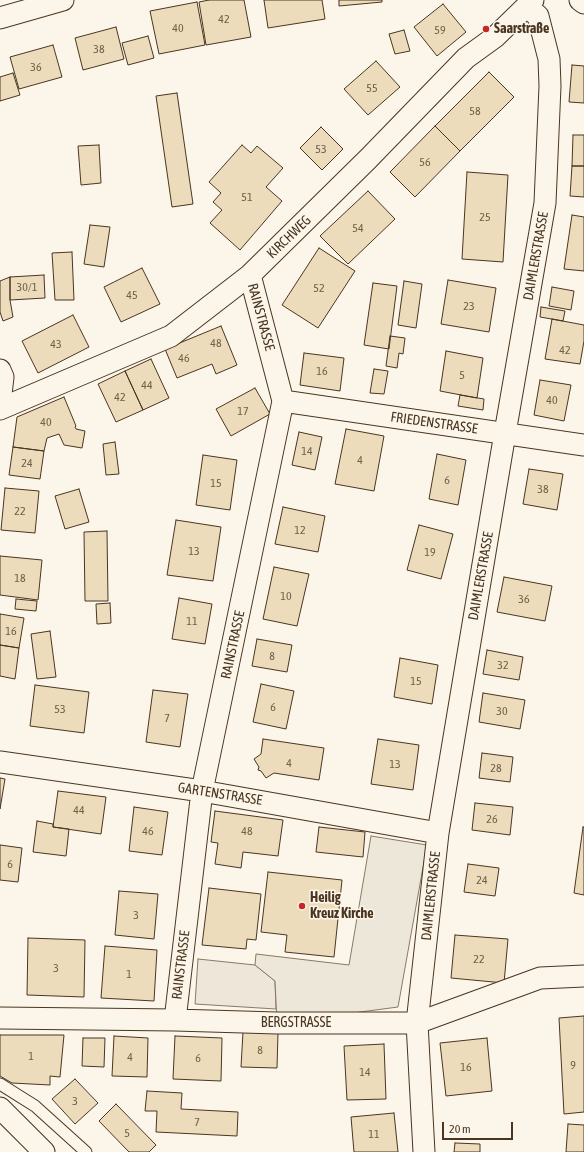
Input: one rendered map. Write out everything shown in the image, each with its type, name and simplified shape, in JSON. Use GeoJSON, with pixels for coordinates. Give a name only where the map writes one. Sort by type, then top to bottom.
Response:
{"type":"FeatureCollection","features":[{"type":"Feature","properties":{"kind":"street"},"geometry":{"type":"LineString","coordinates":[[0,18],[63,0]]}},
{"type":"Feature","properties":{"kind":"street"},"geometry":{"type":"LineString","coordinates":[[580,0],[584,3]]}},
{"type":"Feature","properties":{"kind":"street","name":"KIRCHWEG"},"geometry":{"type":"LineString","coordinates":[[0,409],[170,336],[250,275],[368,159],[466,58],[495,37],[530,3]]}},
{"type":"Feature","properties":{"kind":"street","name":"DAIMLERSTRASSE"},"geometry":{"type":"LineString","coordinates":[[424,1152],[417,1023],[438,833],[545,203],[550,86],[549,59],[538,16],[530,3]]}},
{"type":"Feature","properties":{"kind":"street","name":"RAINSTRASSE"},"geometry":{"type":"LineString","coordinates":[[175,1020],[202,791],[283,401],[250,275]]}},
{"type":"Feature","properties":{"kind":"street"},"geometry":{"type":"LineString","coordinates":[[0,370],[3,377],[0,403]]}},
{"type":"Feature","properties":{"kind":"street","name":"FRIEDENSTRASSE"},"geometry":{"type":"LineString","coordinates":[[283,401],[584,445]]}},
{"type":"Feature","properties":{"kind":"street","name":"GARTENSTRASSE"},"geometry":{"type":"LineString","coordinates":[[0,762],[202,791],[438,833]]}},
{"type":"Feature","properties":{"kind":"street","name":"BERGSTRASSE"},"geometry":{"type":"LineString","coordinates":[[0,1018],[277,1023],[417,1023],[540,978],[584,976]]}},
{"type":"Feature","properties":{"kind":"street"},"geometry":{"type":"LineString","coordinates":[[0,1108],[44,1152]]}},
{"type":"Feature","properties":{"kind":"lane"},"geometry":{"type":"LineString","coordinates":[[0,1084],[35,1106],[86,1152]]}},
{"type":"Feature","properties":{"kind":"shaded area"},"geometry":{"type":"Polygon","coordinates":[[[371,836],[427,845],[398,1007],[277,1023],[275,981],[255,965],[256,954],[349,965],[371,836]]]}},
{"type":"Feature","properties":{"kind":"shaded area"},"geometry":{"type":"Polygon","coordinates":[[[198,959],[255,965],[275,981],[276,1009],[195,1004],[198,959]]]}},
{"type":"Feature","properties":{"kind":"building"},"geometry":{"type":"Polygon","coordinates":[[[209,0],[244,0],[251,37],[206,45],[199,2],[209,0]]]}},
{"type":"Feature","properties":{"kind":"building"},"geometry":{"type":"Polygon","coordinates":[[[264,0],[322,0],[325,19],[268,28],[264,0]]]}},
{"type":"Feature","properties":{"kind":"building"},"geometry":{"type":"Polygon","coordinates":[[[339,0],[382,0],[382,2],[339,6],[339,0]]]}},
{"type":"Feature","properties":{"kind":"building"},"geometry":{"type":"Polygon","coordinates":[[[197,2],[205,45],[159,54],[150,11],[197,2]]]}},
{"type":"Feature","properties":{"kind":"building"},"geometry":{"type":"Polygon","coordinates":[[[443,4],[466,32],[437,56],[414,27],[443,4]]]}},
{"type":"Feature","properties":{"kind":"building"},"geometry":{"type":"Polygon","coordinates":[[[116,27],[124,59],[83,70],[75,38],[116,27]]]}},
{"type":"Feature","properties":{"kind":"building"},"geometry":{"type":"Polygon","coordinates":[[[404,30],[410,51],[395,54],[389,34],[404,30]]]}},
{"type":"Feature","properties":{"kind":"building"},"geometry":{"type":"Polygon","coordinates":[[[148,36],[154,58],[128,65],[122,43],[148,36]]]}},
{"type":"Feature","properties":{"kind":"building"},"geometry":{"type":"Polygon","coordinates":[[[53,45],[62,77],[19,89],[10,57],[53,45]]]}},
{"type":"Feature","properties":{"kind":"building"},"geometry":{"type":"Polygon","coordinates":[[[376,61],[400,87],[368,115],[344,89],[376,61]]]}},
{"type":"Feature","properties":{"kind":"building"},"geometry":{"type":"Polygon","coordinates":[[[572,65],[584,66],[584,103],[569,102],[572,65]]]}},
{"type":"Feature","properties":{"kind":"building"},"geometry":{"type":"Polygon","coordinates":[[[489,72],[514,97],[460,151],[435,126],[489,72]]]}},
{"type":"Feature","properties":{"kind":"building"},"geometry":{"type":"Polygon","coordinates":[[[13,73],[20,95],[0,101],[0,77],[13,73]]]}},
{"type":"Feature","properties":{"kind":"building"},"geometry":{"type":"Polygon","coordinates":[[[177,93],[193,204],[172,207],[156,96],[177,93]]]}},
{"type":"Feature","properties":{"kind":"building"},"geometry":{"type":"Polygon","coordinates":[[[435,126],[460,151],[415,197],[390,172],[435,126]]]}},
{"type":"Feature","properties":{"kind":"building"},"geometry":{"type":"Polygon","coordinates":[[[321,127],[343,149],[322,170],[300,148],[321,127]]]}},
{"type":"Feature","properties":{"kind":"building"},"geometry":{"type":"Polygon","coordinates":[[[573,135],[584,135],[584,166],[572,166],[573,135]]]}},
{"type":"Feature","properties":{"kind":"building"},"geometry":{"type":"Polygon","coordinates":[[[99,145],[101,183],[81,185],[78,146],[99,145]]]}},
{"type":"Feature","properties":{"kind":"building"},"geometry":{"type":"Polygon","coordinates":[[[242,145],[251,153],[257,146],[283,168],[266,187],[282,201],[240,250],[210,223],[222,210],[213,202],[221,193],[209,182],[242,145]]]}},
{"type":"Feature","properties":{"kind":"building"},"geometry":{"type":"Polygon","coordinates":[[[572,166],[584,166],[584,197],[570,196],[572,166]]]}},
{"type":"Feature","properties":{"kind":"building"},"geometry":{"type":"Polygon","coordinates":[[[467,172],[508,175],[503,262],[462,259],[467,172]]]}},
{"type":"Feature","properties":{"kind":"building"},"geometry":{"type":"Polygon","coordinates":[[[368,191],[395,219],[348,264],[320,236],[368,191]]]}},
{"type":"Feature","properties":{"kind":"building"},"geometry":{"type":"Polygon","coordinates":[[[572,215],[584,217],[584,271],[564,269],[572,215]]]}},
{"type":"Feature","properties":{"kind":"building"},"geometry":{"type":"Polygon","coordinates":[[[90,225],[110,227],[104,267],[84,264],[90,225]]]}},
{"type":"Feature","properties":{"kind":"building"},"geometry":{"type":"Polygon","coordinates":[[[319,248],[355,271],[318,328],[282,305],[319,248]]]}},
{"type":"Feature","properties":{"kind":"building"},"geometry":{"type":"Polygon","coordinates":[[[72,252],[74,300],[55,300],[52,253],[72,252]]]}},
{"type":"Feature","properties":{"kind":"building"},"geometry":{"type":"Polygon","coordinates":[[[142,268],[160,304],[121,322],[104,287],[142,268]]]}},
{"type":"Feature","properties":{"kind":"building"},"geometry":{"type":"Polygon","coordinates":[[[44,275],[45,298],[10,300],[10,277],[44,275]]]}},
{"type":"Feature","properties":{"kind":"building"},"geometry":{"type":"Polygon","coordinates":[[[10,277],[10,300],[13,317],[3,321],[0,312],[0,281],[10,277]]]}},
{"type":"Feature","properties":{"kind":"building"},"geometry":{"type":"Polygon","coordinates":[[[448,280],[496,288],[489,332],[441,324],[448,280]]]}},
{"type":"Feature","properties":{"kind":"building"},"geometry":{"type":"Polygon","coordinates":[[[404,281],[422,284],[416,328],[398,325],[404,281]]]}},
{"type":"Feature","properties":{"kind":"building"},"geometry":{"type":"Polygon","coordinates":[[[373,283],[397,286],[389,349],[364,345],[373,283]]]}},
{"type":"Feature","properties":{"kind":"building"},"geometry":{"type":"Polygon","coordinates":[[[552,287],[574,291],[571,310],[549,306],[552,287]]]}},
{"type":"Feature","properties":{"kind":"building"},"geometry":{"type":"Polygon","coordinates":[[[541,307],[565,311],[563,321],[540,317],[541,307]]]}},
{"type":"Feature","properties":{"kind":"building"},"geometry":{"type":"Polygon","coordinates":[[[73,315],[89,347],[38,373],[22,341],[73,315]]]}},
{"type":"Feature","properties":{"kind":"building"},"geometry":{"type":"Polygon","coordinates":[[[552,319],[584,325],[584,341],[580,364],[545,359],[552,319]]]}},
{"type":"Feature","properties":{"kind":"building"},"geometry":{"type":"Polygon","coordinates":[[[221,326],[237,365],[216,374],[212,364],[177,378],[165,349],[221,326]]]}},
{"type":"Feature","properties":{"kind":"building"},"geometry":{"type":"Polygon","coordinates":[[[390,336],[405,338],[403,354],[399,353],[397,368],[386,366],[390,336]]]}},
{"type":"Feature","properties":{"kind":"building"},"geometry":{"type":"Polygon","coordinates":[[[446,351],[483,358],[477,398],[440,391],[446,351]]]}},
{"type":"Feature","properties":{"kind":"building"},"geometry":{"type":"Polygon","coordinates":[[[304,353],[344,358],[340,391],[300,385],[304,353]]]}},
{"type":"Feature","properties":{"kind":"building"},"geometry":{"type":"Polygon","coordinates":[[[151,359],[169,398],[143,410],[125,371],[151,359]]]}},
{"type":"Feature","properties":{"kind":"building"},"geometry":{"type":"Polygon","coordinates":[[[374,369],[388,371],[384,394],[370,393],[374,369]]]}},
{"type":"Feature","properties":{"kind":"building"},"geometry":{"type":"Polygon","coordinates":[[[125,371],[143,410],[116,422],[98,384],[125,371]]]}},
{"type":"Feature","properties":{"kind":"building"},"geometry":{"type":"Polygon","coordinates":[[[540,380],[571,385],[564,421],[534,415],[540,380]]]}},
{"type":"Feature","properties":{"kind":"building"},"geometry":{"type":"Polygon","coordinates":[[[255,388],[270,414],[231,436],[216,409],[255,388]]]}},
{"type":"Feature","properties":{"kind":"building"},"geometry":{"type":"Polygon","coordinates":[[[460,395],[484,399],[483,410],[458,406],[460,395]]]}},
{"type":"Feature","properties":{"kind":"building"},"geometry":{"type":"Polygon","coordinates":[[[64,397],[76,429],[85,431],[82,448],[64,445],[59,434],[47,438],[44,451],[13,447],[17,417],[64,397]]]}},
{"type":"Feature","properties":{"kind":"building"},"geometry":{"type":"Polygon","coordinates":[[[346,429],[384,436],[374,491],[335,484],[346,429]]]}},
{"type":"Feature","properties":{"kind":"building"},"geometry":{"type":"Polygon","coordinates":[[[299,432],[322,437],[315,470],[292,465],[299,432]]]}},
{"type":"Feature","properties":{"kind":"building"},"geometry":{"type":"Polygon","coordinates":[[[115,442],[119,474],[106,475],[103,444],[115,442]]]}},
{"type":"Feature","properties":{"kind":"building"},"geometry":{"type":"Polygon","coordinates":[[[13,447],[44,451],[40,479],[9,475],[13,447]]]}},
{"type":"Feature","properties":{"kind":"building"},"geometry":{"type":"Polygon","coordinates":[[[437,454],[466,460],[458,505],[429,499],[437,454]]]}},
{"type":"Feature","properties":{"kind":"building"},"geometry":{"type":"Polygon","coordinates":[[[203,455],[237,460],[230,510],[196,505],[203,455]]]}},
{"type":"Feature","properties":{"kind":"building"},"geometry":{"type":"Polygon","coordinates":[[[529,469],[563,474],[557,510],[523,504],[529,469]]]}},
{"type":"Feature","properties":{"kind":"building"},"geometry":{"type":"Polygon","coordinates":[[[5,488],[39,491],[35,533],[1,530],[5,488]]]}},
{"type":"Feature","properties":{"kind":"building"},"geometry":{"type":"Polygon","coordinates":[[[79,489],[89,522],[65,529],[55,496],[79,489]]]}},
{"type":"Feature","properties":{"kind":"building"},"geometry":{"type":"Polygon","coordinates":[[[283,507],[325,516],[318,552],[275,544],[283,507]]]}},
{"type":"Feature","properties":{"kind":"building"},"geometry":{"type":"Polygon","coordinates":[[[176,520],[221,527],[213,581],[167,575],[176,520]]]}},
{"type":"Feature","properties":{"kind":"building"},"geometry":{"type":"Polygon","coordinates":[[[419,525],[453,534],[441,579],[407,570],[419,525]]]}},
{"type":"Feature","properties":{"kind":"building"},"geometry":{"type":"Polygon","coordinates":[[[107,531],[108,601],[85,601],[84,532],[107,531]]]}},
{"type":"Feature","properties":{"kind":"building"},"geometry":{"type":"Polygon","coordinates":[[[0,556],[42,560],[38,600],[0,595],[0,556]]]}},
{"type":"Feature","properties":{"kind":"building"},"geometry":{"type":"Polygon","coordinates":[[[274,567],[309,574],[297,626],[263,619],[274,567]]]}},
{"type":"Feature","properties":{"kind":"building"},"geometry":{"type":"Polygon","coordinates":[[[504,577],[552,586],[545,621],[497,612],[504,577]]]}},
{"type":"Feature","properties":{"kind":"building"},"geometry":{"type":"Polygon","coordinates":[[[179,598],[212,604],[205,644],[172,639],[179,598]]]}},
{"type":"Feature","properties":{"kind":"building"},"geometry":{"type":"Polygon","coordinates":[[[16,599],[37,601],[36,611],[15,609],[16,599]]]}},
{"type":"Feature","properties":{"kind":"building"},"geometry":{"type":"Polygon","coordinates":[[[110,603],[111,623],[97,624],[96,604],[110,603]]]}},
{"type":"Feature","properties":{"kind":"building"},"geometry":{"type":"Polygon","coordinates":[[[0,614],[24,618],[19,648],[0,645],[0,614]]]}},
{"type":"Feature","properties":{"kind":"building"},"geometry":{"type":"Polygon","coordinates":[[[50,631],[56,677],[37,679],[31,634],[50,631]]]}},
{"type":"Feature","properties":{"kind":"building"},"geometry":{"type":"Polygon","coordinates":[[[257,639],[292,645],[287,672],[252,666],[257,639]]]}},
{"type":"Feature","properties":{"kind":"building"},"geometry":{"type":"Polygon","coordinates":[[[0,645],[19,648],[15,679],[0,676],[0,645]]]}},
{"type":"Feature","properties":{"kind":"building"},"geometry":{"type":"Polygon","coordinates":[[[487,650],[523,657],[519,680],[483,674],[487,650]]]}},
{"type":"Feature","properties":{"kind":"building"},"geometry":{"type":"Polygon","coordinates":[[[400,658],[438,665],[432,704],[394,697],[400,658]]]}},
{"type":"Feature","properties":{"kind":"building"},"geometry":{"type":"Polygon","coordinates":[[[261,684],[294,691],[286,729],[253,722],[261,684]]]}},
{"type":"Feature","properties":{"kind":"building"},"geometry":{"type":"Polygon","coordinates":[[[35,685],[89,692],[84,733],[30,726],[35,685]]]}},
{"type":"Feature","properties":{"kind":"building"},"geometry":{"type":"Polygon","coordinates":[[[153,690],[188,694],[180,747],[146,742],[153,690]]]}},
{"type":"Feature","properties":{"kind":"building"},"geometry":{"type":"Polygon","coordinates":[[[483,693],[525,700],[520,729],[479,722],[483,693]]]}},
{"type":"Feature","properties":{"kind":"building"},"geometry":{"type":"Polygon","coordinates":[[[263,739],[324,748],[319,780],[274,773],[266,778],[261,771],[258,770],[259,767],[254,759],[261,754],[263,739]]]}},
{"type":"Feature","properties":{"kind":"building"},"geometry":{"type":"Polygon","coordinates":[[[378,739],[419,745],[413,790],[371,784],[378,739]]]}},
{"type":"Feature","properties":{"kind":"building"},"geometry":{"type":"Polygon","coordinates":[[[482,753],[513,757],[510,782],[479,778],[482,753]]]}},
{"type":"Feature","properties":{"kind":"building"},"geometry":{"type":"Polygon","coordinates":[[[0,778],[5,779],[0,809],[0,778]]]}},
{"type":"Feature","properties":{"kind":"building"},"geometry":{"type":"Polygon","coordinates":[[[58,791],[106,797],[101,834],[53,827],[58,791]]]}},
{"type":"Feature","properties":{"kind":"building"},"geometry":{"type":"Polygon","coordinates":[[[475,803],[513,807],[510,835],[472,830],[475,803]]]}},
{"type":"Feature","properties":{"kind":"building"},"geometry":{"type":"Polygon","coordinates":[[[134,807],[168,812],[162,855],[129,851],[134,807]]]}},
{"type":"Feature","properties":{"kind":"building"},"geometry":{"type":"Polygon","coordinates":[[[215,811],[283,820],[278,856],[243,852],[241,868],[215,864],[218,843],[211,842],[215,811]]]}},
{"type":"Feature","properties":{"kind":"building"},"geometry":{"type":"Polygon","coordinates":[[[37,821],[53,824],[53,827],[69,829],[66,856],[33,852],[37,821]]]}},
{"type":"Feature","properties":{"kind":"building"},"geometry":{"type":"Polygon","coordinates":[[[319,827],[365,832],[363,857],[316,852],[319,827]]]}},
{"type":"Feature","properties":{"kind":"building"},"geometry":{"type":"Polygon","coordinates":[[[584,827],[584,895],[574,893],[584,827]]]}},
{"type":"Feature","properties":{"kind":"building"},"geometry":{"type":"Polygon","coordinates":[[[0,845],[22,848],[18,882],[0,880],[0,845]]]}},
{"type":"Feature","properties":{"kind":"building"},"geometry":{"type":"Polygon","coordinates":[[[468,864],[499,868],[495,896],[464,892],[468,864]]]}},
{"type":"Feature","properties":{"kind":"building","name":"Heilig Kreuz Kirche"},"geometry":{"type":"Polygon","coordinates":[[[268,872],[342,880],[334,957],[285,952],[287,935],[261,932],[268,872]]]}},
{"type":"Feature","properties":{"kind":"building"},"geometry":{"type":"Polygon","coordinates":[[[209,888],[261,894],[256,940],[247,939],[246,949],[202,945],[209,888]]]}},
{"type":"Feature","properties":{"kind":"building"},"geometry":{"type":"Polygon","coordinates":[[[119,891],[158,894],[154,939],[115,935],[119,891]]]}},
{"type":"Feature","properties":{"kind":"building"},"geometry":{"type":"Polygon","coordinates":[[[455,935],[508,939],[504,983],[451,978],[455,935]]]}},
{"type":"Feature","properties":{"kind":"building"},"geometry":{"type":"Polygon","coordinates":[[[28,938],[85,940],[84,997],[27,995],[28,938]]]}},
{"type":"Feature","properties":{"kind":"building"},"geometry":{"type":"Polygon","coordinates":[[[105,946],[157,950],[154,1001],[101,998],[105,946]]]}},
{"type":"Feature","properties":{"kind":"building"},"geometry":{"type":"Polygon","coordinates":[[[584,1016],[584,1112],[564,1114],[559,1018],[584,1016]]]}},
{"type":"Feature","properties":{"kind":"building"},"geometry":{"type":"Polygon","coordinates":[[[243,1032],[278,1033],[277,1068],[241,1067],[243,1032]]]}},
{"type":"Feature","properties":{"kind":"building"},"geometry":{"type":"Polygon","coordinates":[[[0,1035],[64,1035],[60,1077],[50,1076],[50,1085],[12,1083],[0,1076],[0,1035]]]}},
{"type":"Feature","properties":{"kind":"building"},"geometry":{"type":"Polygon","coordinates":[[[114,1036],[148,1038],[147,1077],[112,1076],[114,1036]]]}},
{"type":"Feature","properties":{"kind":"building"},"geometry":{"type":"Polygon","coordinates":[[[175,1036],[222,1038],[221,1081],[173,1079],[175,1036]]]}},
{"type":"Feature","properties":{"kind":"building"},"geometry":{"type":"Polygon","coordinates":[[[83,1038],[105,1038],[104,1067],[82,1066],[83,1038]]]}},
{"type":"Feature","properties":{"kind":"building"},"geometry":{"type":"Polygon","coordinates":[[[487,1038],[492,1091],[446,1096],[440,1043],[487,1038]]]}},
{"type":"Feature","properties":{"kind":"building"},"geometry":{"type":"Polygon","coordinates":[[[384,1044],[386,1099],[347,1100],[344,1046],[384,1044]]]}},
{"type":"Feature","properties":{"kind":"building"},"geometry":{"type":"Polygon","coordinates":[[[75,1079],[98,1103],[75,1124],[52,1099],[75,1079]]]}},
{"type":"Feature","properties":{"kind":"building"},"geometry":{"type":"Polygon","coordinates":[[[147,1091],[182,1093],[181,1109],[238,1112],[237,1136],[156,1132],[157,1111],[145,1111],[147,1091]]]}},
{"type":"Feature","properties":{"kind":"building"},"geometry":{"type":"Polygon","coordinates":[[[116,1104],[156,1145],[149,1152],[129,1152],[99,1121],[116,1104]]]}},
{"type":"Feature","properties":{"kind":"building"},"geometry":{"type":"Polygon","coordinates":[[[394,1113],[398,1152],[354,1152],[351,1117],[394,1113]]]}},
{"type":"Feature","properties":{"kind":"building"},"geometry":{"type":"Polygon","coordinates":[[[568,1124],[584,1125],[584,1152],[566,1152],[568,1124]]]}},
{"type":"Feature","properties":{"kind":"building"},"geometry":{"type":"Polygon","coordinates":[[[455,1143],[480,1144],[480,1152],[454,1152],[455,1143]]]}},
{"type":"Feature","properties":{"kind":"place","name":"Saarstraße"},"geometry":{"type":"Point","coordinates":[486,29]}},
{"type":"Feature","properties":{"kind":"place","name":"Heilig Kreuz Kirche"},"geometry":{"type":"Point","coordinates":[302,906]}}]}
